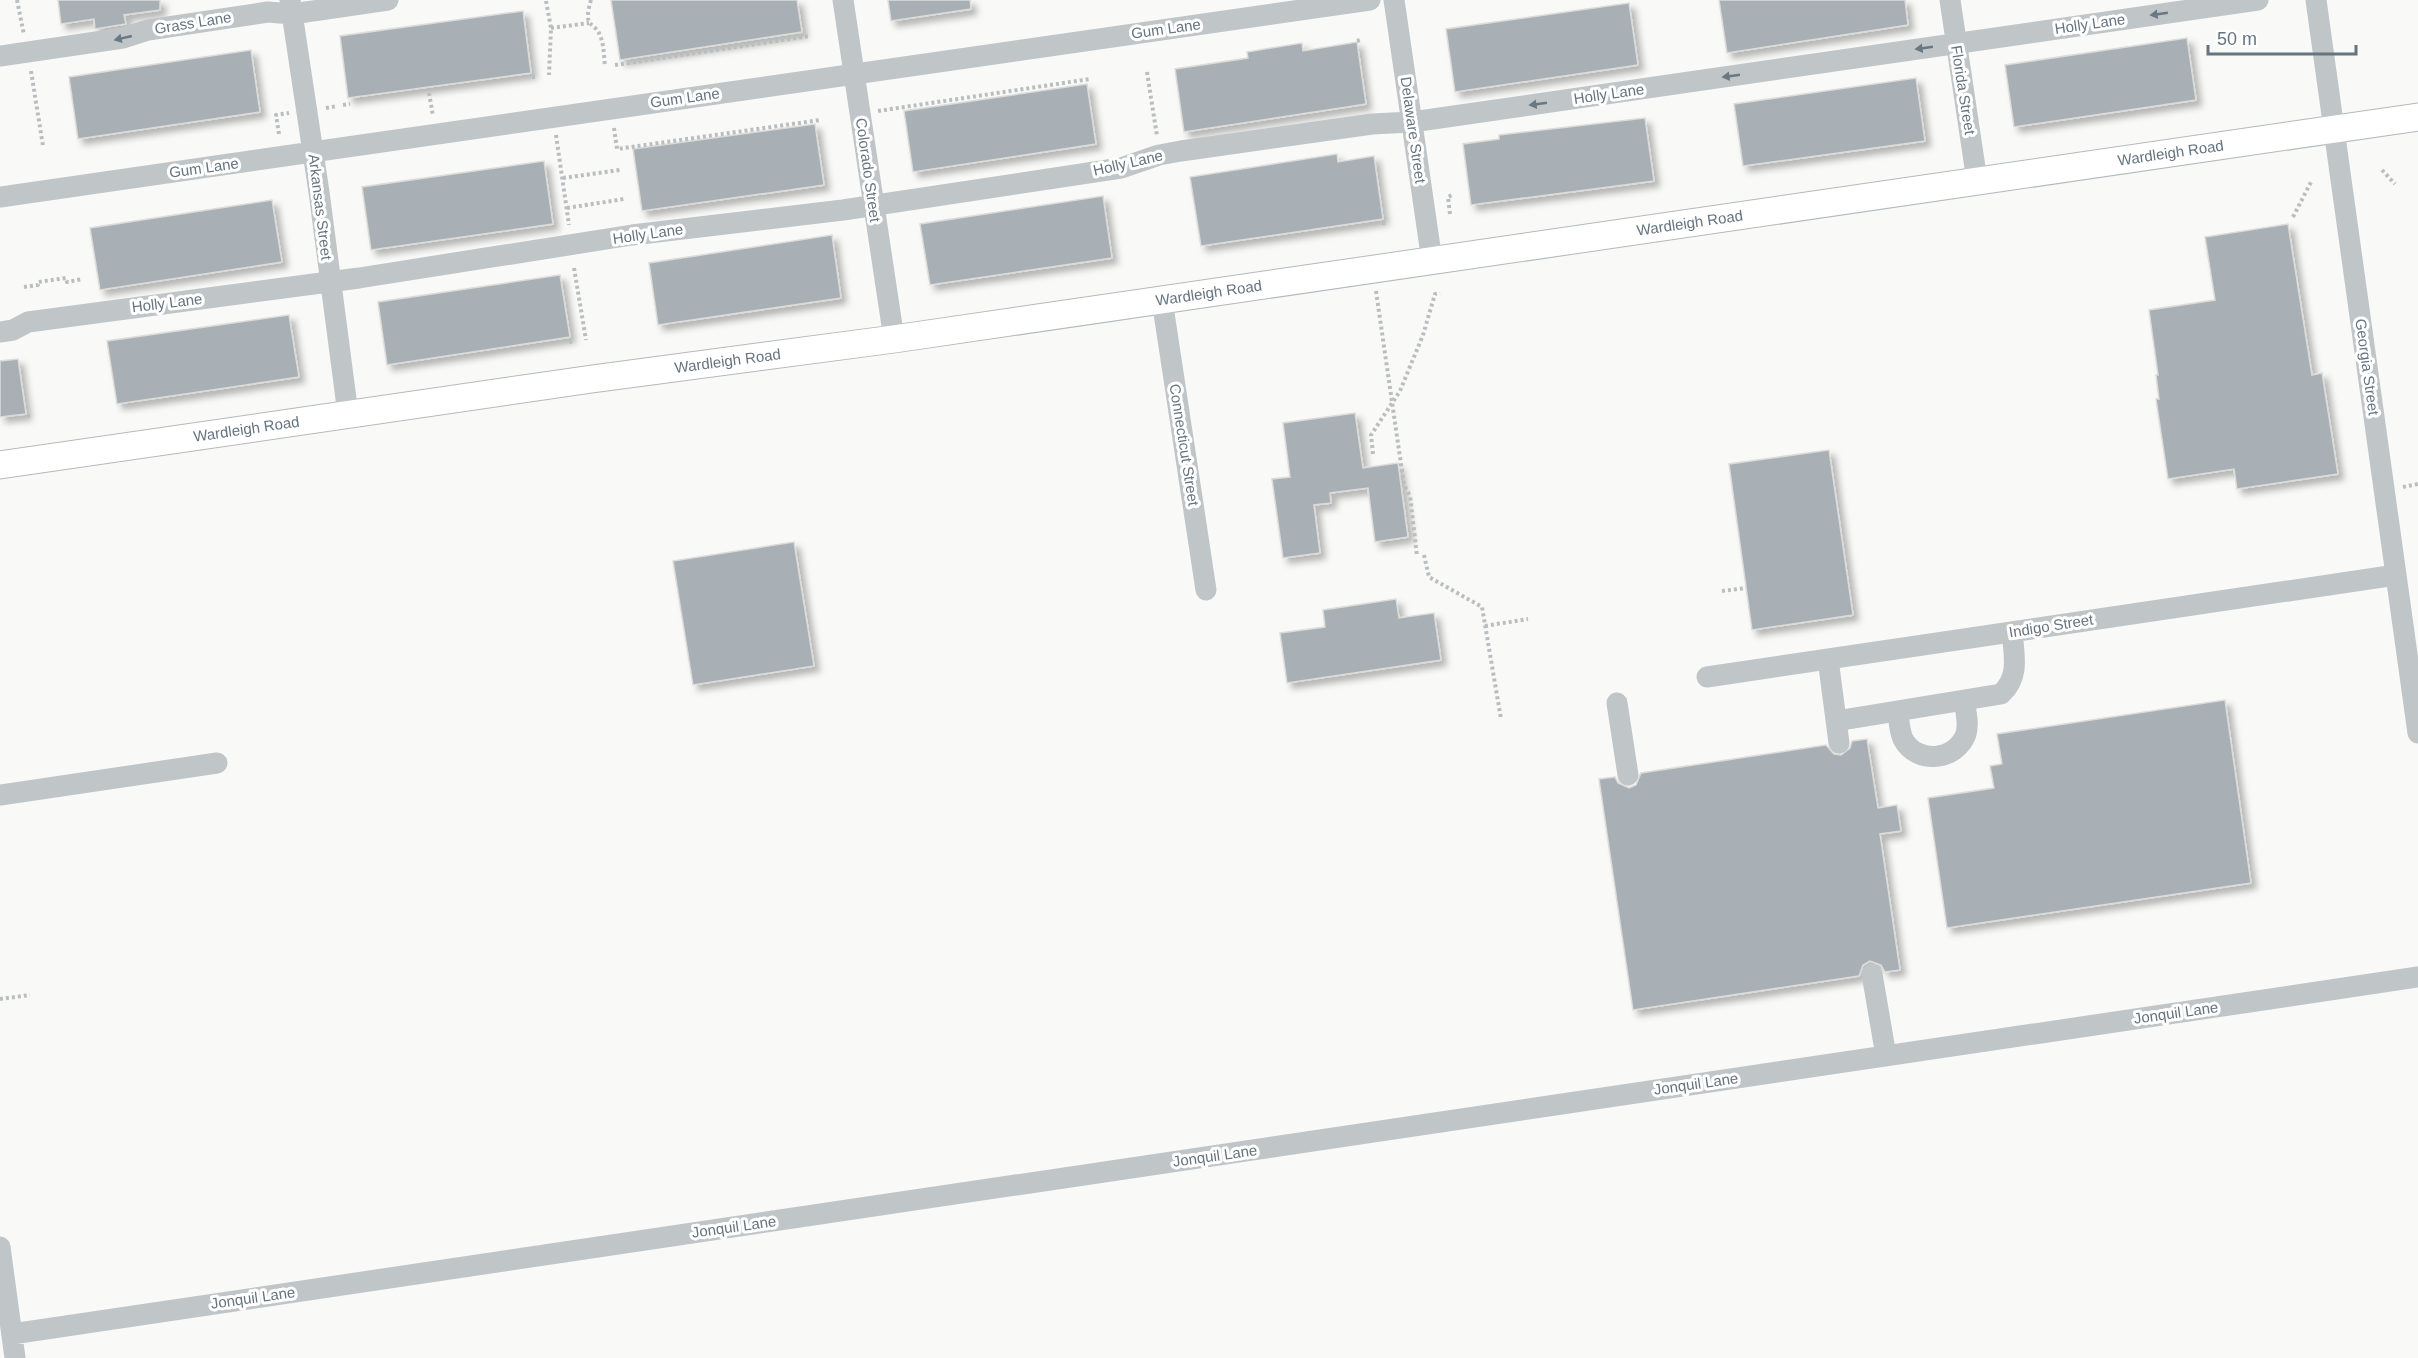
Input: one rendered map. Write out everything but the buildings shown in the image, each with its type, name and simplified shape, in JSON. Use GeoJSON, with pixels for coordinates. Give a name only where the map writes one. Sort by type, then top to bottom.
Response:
{"type":"FeatureCollection","features":[{"type":"Feature","properties":{"kind":"main road","name":"Wardleigh Road"},"geometry":{"type":"LineString","coordinates":[[0,465],[348,414],[894,339],[2418,117]]}},
{"type":"Feature","properties":{"kind":"street","name":"Grass Lane"},"geometry":{"type":"LineString","coordinates":[[0,56],[123,38],[148,30],[291,7],[388,0]]}},
{"type":"Feature","properties":{"kind":"street","name":"Colorado Street"},"geometry":{"type":"LineString","coordinates":[[843,0],[894,339]]}},
{"type":"Feature","properties":{"kind":"street","name":"Gum Lane"},"geometry":{"type":"LineString","coordinates":[[0,197],[1370,0]]}},
{"type":"Feature","properties":{"kind":"street","name":"Delaware Street"},"geometry":{"type":"LineString","coordinates":[[1394,0],[1432,261]]}},
{"type":"Feature","properties":{"kind":"street","name":"Florida Street"},"geometry":{"type":"LineString","coordinates":[[1950,0],[1977,181]]}},
{"type":"Feature","properties":{"kind":"street","name":"Holly Lane"},"geometry":{"type":"LineString","coordinates":[[0,332],[13,330],[28,322],[329,282],[632,235],[873,205],[1121,168],[1159,155],[1181,151],[1372,124],[1412,122],[2258,0]]}},
{"type":"Feature","properties":{"kind":"street","name":"Georgia Street"},"geometry":{"type":"LineString","coordinates":[[2316,0],[2396,575],[2409,605],[2418,733]]}},
{"type":"Feature","properties":{"kind":"street","name":"Arkansas Street"},"geometry":{"type":"LineString","coordinates":[[291,7],[348,414]]}},
{"type":"Feature","properties":{"kind":"street","name":"Connecticut Street"},"geometry":{"type":"LineString","coordinates":[[1162,300],[1206,590]]}},
{"type":"Feature","properties":{"kind":"street","name":"Indigo Street"},"geometry":{"type":"LineString","coordinates":[[1707,677],[2396,575]]}},
{"type":"Feature","properties":{"kind":"street"},"geometry":{"type":"LineString","coordinates":[[1836,721],[2001,694],[2010,684],[2016,663],[2012,632]]}},
{"type":"Feature","properties":{"kind":"street"},"geometry":{"type":"LineString","coordinates":[[1828,659],[1839,743]]}},
{"type":"Feature","properties":{"kind":"street"},"geometry":{"type":"LineString","coordinates":[[1898,711],[1900,730],[1907,744],[1920,754],[1935,757],[1951,753],[1962,741],[1968,721],[1964,701]]}},
{"type":"Feature","properties":{"kind":"street"},"geometry":{"type":"LineString","coordinates":[[1617,703],[1628,775]]}},
{"type":"Feature","properties":{"kind":"street"},"geometry":{"type":"LineString","coordinates":[[0,795],[217,763]]}},
{"type":"Feature","properties":{"kind":"street"},"geometry":{"type":"LineString","coordinates":[[1872,974],[1886,1056]]}},
{"type":"Feature","properties":{"kind":"street","name":"Jonquil Lane"},"geometry":{"type":"LineString","coordinates":[[12,1334],[2418,977]]}},
{"type":"Feature","properties":{"kind":"street"},"geometry":{"type":"LineString","coordinates":[[0,1247],[15,1358]]}},
{"type":"Feature","properties":{"kind":"path"},"geometry":{"type":"LineString","coordinates":[[591,0],[587,13],[588,23],[601,36],[605,67]]}},
{"type":"Feature","properties":{"kind":"path"},"geometry":{"type":"LineString","coordinates":[[546,1],[550,28],[549,75]]}},
{"type":"Feature","properties":{"kind":"path"},"geometry":{"type":"LineString","coordinates":[[550,28],[588,23]]}},
{"type":"Feature","properties":{"kind":"path"},"geometry":{"type":"LineString","coordinates":[[615,65],[810,36]]}},
{"type":"Feature","properties":{"kind":"path"},"geometry":{"type":"LineString","coordinates":[[1147,72],[1158,143]]}},
{"type":"Feature","properties":{"kind":"path"},"geometry":{"type":"LineString","coordinates":[[872,111],[1090,80]]}},
{"type":"Feature","properties":{"kind":"path"},"geometry":{"type":"LineString","coordinates":[[343,105],[350,104]]}},
{"type":"Feature","properties":{"kind":"path"},"geometry":{"type":"LineString","coordinates":[[613,122],[617,148],[819,120]]}},
{"type":"Feature","properties":{"kind":"path"},"geometry":{"type":"LineString","coordinates":[[556,131],[569,228]]}},
{"type":"Feature","properties":{"kind":"path"},"geometry":{"type":"LineString","coordinates":[[562,178],[620,170]]}},
{"type":"Feature","properties":{"kind":"path"},"geometry":{"type":"LineString","coordinates":[[2382,170],[2395,184]]}},
{"type":"Feature","properties":{"kind":"path"},"geometry":{"type":"LineString","coordinates":[[2293,217],[2312,182]]}},
{"type":"Feature","properties":{"kind":"path"},"geometry":{"type":"LineString","coordinates":[[1450,214],[1448,196],[1454,194]]}},
{"type":"Feature","properties":{"kind":"path"},"geometry":{"type":"LineString","coordinates":[[567,208],[624,199]]}},
{"type":"Feature","properties":{"kind":"path"},"geometry":{"type":"LineString","coordinates":[[574,268],[586,340]]}},
{"type":"Feature","properties":{"kind":"path"},"geometry":{"type":"LineString","coordinates":[[24,287],[38,285],[38,282],[66,278],[67,282],[83,279]]}},
{"type":"Feature","properties":{"kind":"path"},"geometry":{"type":"LineString","coordinates":[[1376,290],[1404,485],[1410,496],[1417,556]]}},
{"type":"Feature","properties":{"kind":"path"},"geometry":{"type":"LineString","coordinates":[[1373,454],[1371,435],[1400,391],[1423,335],[1435,294],[1440,293]]}},
{"type":"Feature","properties":{"kind":"path"},"geometry":{"type":"LineString","coordinates":[[569,342],[575,341]]}},
{"type":"Feature","properties":{"kind":"path"},"geometry":{"type":"LineString","coordinates":[[1424,555],[1429,577],[1482,607],[1501,719]]}},
{"type":"Feature","properties":{"kind":"path"},"geometry":{"type":"LineString","coordinates":[[1722,591],[1746,588]]}},
{"type":"Feature","properties":{"kind":"path"},"geometry":{"type":"LineString","coordinates":[[1485,626],[1528,619]]}},
{"type":"Feature","properties":{"kind":"path"},"geometry":{"type":"LineString","coordinates":[[0,999],[30,995]]}}]}
